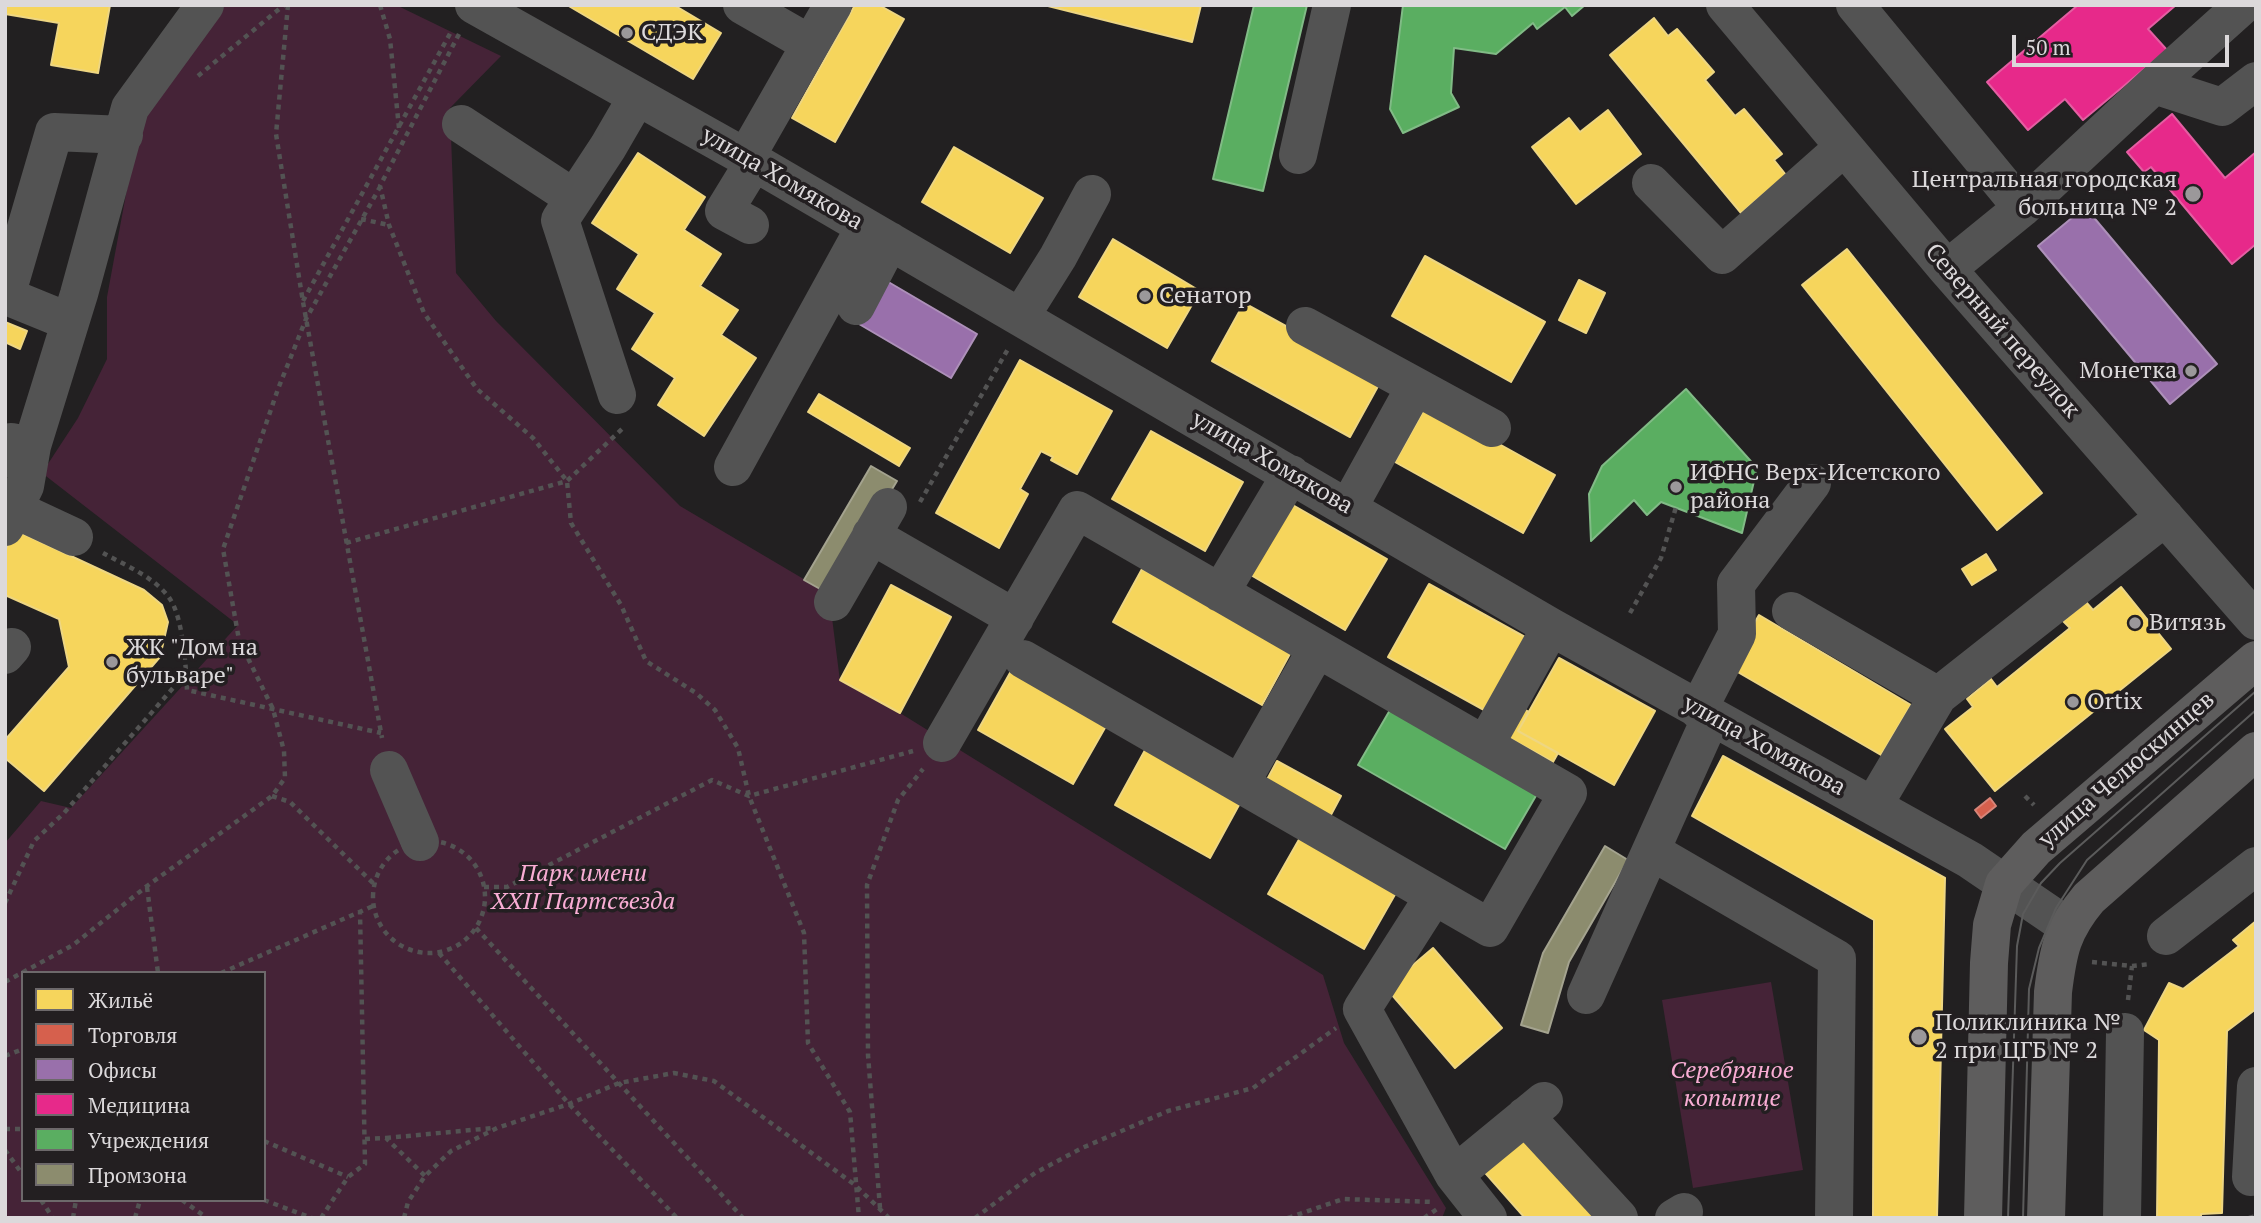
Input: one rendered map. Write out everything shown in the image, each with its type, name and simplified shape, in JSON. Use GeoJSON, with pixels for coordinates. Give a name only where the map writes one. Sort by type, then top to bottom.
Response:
{"type":"FeatureCollection","features":[{"type":"Feature","properties":{"kind":"main road","name":"улица Челюскинцев"},"geometry":{"type":"LineString","coordinates":[[2004,884],[2036,848],[2256,660]]}},
{"type":"Feature","properties":{"kind":"main road"},"geometry":{"type":"LineString","coordinates":[[2046,1218],[2053,992],[2056,963],[2067,926],[2088,898],[2256,751]]}},
{"type":"Feature","properties":{"kind":"main road"},"geometry":{"type":"LineString","coordinates":[[1983,1218],[1989,964],[1992,925],[2004,884]]}},
{"type":"Feature","properties":{"kind":"street"},"geometry":{"type":"LineString","coordinates":[[34,528],[19,452],[70,321],[130,108],[205,5]]}},
{"type":"Feature","properties":{"kind":"street"},"geometry":{"type":"LineString","coordinates":[[742,5],[810,44]]}},
{"type":"Feature","properties":{"kind":"street"},"geometry":{"type":"LineString","coordinates":[[750,225],[724,211],[833,5]]}},
{"type":"Feature","properties":{"kind":"street"},"geometry":{"type":"LineString","coordinates":[[1298,155],[1332,5]]}},
{"type":"Feature","properties":{"kind":"street","name":"Северный переулок"},"geometry":{"type":"LineString","coordinates":[[1725,5],[1947,269],[2256,621]]}},
{"type":"Feature","properties":{"kind":"street"},"geometry":{"type":"LineString","coordinates":[[1855,5],[2022,208]]}},
{"type":"Feature","properties":{"kind":"street"},"geometry":{"type":"LineString","coordinates":[[1947,269],[2022,208],[2243,5]]}},
{"type":"Feature","properties":{"kind":"street","name":"улица Хомякова"},"geometry":{"type":"LineString","coordinates":[[464,18],[637,97],[750,159],[878,234],[1018,327],[1292,474],[1551,627],[1970,860],[2067,926]]}},
{"type":"Feature","properties":{"kind":"street"},"geometry":{"type":"LineString","coordinates":[[2154,85],[2222,107],[2256,81]]}},
{"type":"Feature","properties":{"kind":"street"},"geometry":{"type":"LineString","coordinates":[[617,395],[560,220],[637,97]]}},
{"type":"Feature","properties":{"kind":"street"},"geometry":{"type":"LineString","coordinates":[[461,124],[574,198]]}},
{"type":"Feature","properties":{"kind":"street"},"geometry":{"type":"LineString","coordinates":[[70,321],[16,300],[10,295],[9,286],[54,132],[124,135]]}},
{"type":"Feature","properties":{"kind":"street"},"geometry":{"type":"LineString","coordinates":[[1651,183],[1722,254],[1844,148]]}},
{"type":"Feature","properties":{"kind":"street"},"geometry":{"type":"LineString","coordinates":[[1018,327],[1092,194]]}},
{"type":"Feature","properties":{"kind":"street"},"geometry":{"type":"LineString","coordinates":[[856,306],[878,234]]}},
{"type":"Feature","properties":{"kind":"street"},"geometry":{"type":"LineString","coordinates":[[733,467],[878,234]]}},
{"type":"Feature","properties":{"kind":"street"},"geometry":{"type":"LineString","coordinates":[[1305,326],[1492,428]]}},
{"type":"Feature","properties":{"kind":"street"},"geometry":{"type":"LineString","coordinates":[[1348,508],[1415,387]]}},
{"type":"Feature","properties":{"kind":"street"},"geometry":{"type":"LineString","coordinates":[[1220,593],[1292,474]]}},
{"type":"Feature","properties":{"kind":"street"},"geometry":{"type":"LineString","coordinates":[[1586,995],[1651,851],[1737,634],[1736,584],[1812,483]]}},
{"type":"Feature","properties":{"kind":"street"},"geometry":{"type":"LineString","coordinates":[[942,743],[1077,510],[1568,793],[1490,928],[1023,659]]}},
{"type":"Feature","properties":{"kind":"street"},"geometry":{"type":"LineString","coordinates":[[1872,806],[1938,696],[2165,517]]}},
{"type":"Feature","properties":{"kind":"street"},"geometry":{"type":"LineString","coordinates":[[833,602],[884,530],[1015,618]]}},
{"type":"Feature","properties":{"kind":"street"},"geometry":{"type":"LineString","coordinates":[[1791,611],[1938,696]]}},
{"type":"Feature","properties":{"kind":"street"},"geometry":{"type":"LineString","coordinates":[[1485,746],[1551,627]]}},
{"type":"Feature","properties":{"kind":"street"},"geometry":{"type":"LineString","coordinates":[[1240,784],[1317,649]]}},
{"type":"Feature","properties":{"kind":"street"},"geometry":{"type":"LineString","coordinates":[[386,757],[420,842]]}},
{"type":"Feature","properties":{"kind":"street"},"geometry":{"type":"LineString","coordinates":[[1651,851],[1837,959],[1834,1218]]}},
{"type":"Feature","properties":{"kind":"street"},"geometry":{"type":"LineString","coordinates":[[2166,936],[2256,866]]}},
{"type":"Feature","properties":{"kind":"street"},"geometry":{"type":"LineString","coordinates":[[1434,896],[1362,1009],[1450,1189],[1488,1218]]}},
{"type":"Feature","properties":{"kind":"street"},"geometry":{"type":"LineString","coordinates":[[2122,1218],[2125,1032]]}},
{"type":"Feature","properties":{"kind":"street"},"geometry":{"type":"LineString","coordinates":[[2251,1177],[2256,1086]]}},
{"type":"Feature","properties":{"kind":"street"},"geometry":{"type":"LineString","coordinates":[[1450,1189],[1535,1108],[1619,1218]]}},
{"type":"Feature","properties":{"kind":"path"},"geometry":{"type":"LineString","coordinates":[[197,76],[286,5]]}},
{"type":"Feature","properties":{"kind":"path"},"geometry":{"type":"LineString","coordinates":[[286,5],[276,134],[306,319],[386,757]]}},
{"type":"Feature","properties":{"kind":"path"},"geometry":{"type":"LineString","coordinates":[[380,5],[390,38],[399,131]]}},
{"type":"Feature","properties":{"kind":"path"},"geometry":{"type":"LineString","coordinates":[[303,302],[464,18]]}},
{"type":"Feature","properties":{"kind":"path"},"geometry":{"type":"LineString","coordinates":[[25,971],[73,945],[147,886],[272,796],[285,778],[284,751],[272,709],[239,640],[223,549],[278,389],[306,319],[380,186],[464,18]]}},
{"type":"Feature","properties":{"kind":"path"},"geometry":{"type":"LineString","coordinates":[[380,186],[389,225],[424,313],[477,389],[533,438],[567,481],[571,523],[621,605],[646,661],[696,693],[715,710],[738,748],[749,796],[804,933],[808,1044],[850,1112],[859,1218]]}},
{"type":"Feature","properties":{"kind":"path"},"geometry":{"type":"LineString","coordinates":[[362,219],[389,225]]}},
{"type":"Feature","properties":{"kind":"path"},"geometry":{"type":"LineString","coordinates":[[884,530],[1018,327]]}},
{"type":"Feature","properties":{"kind":"path"},"geometry":{"type":"LineString","coordinates":[[346,543],[567,481],[633,419],[617,395]]}},
{"type":"Feature","properties":{"kind":"path"},"geometry":{"type":"LineString","coordinates":[[1630,613],[1661,558],[1676,508]]}},
{"type":"Feature","properties":{"kind":"path"},"geometry":{"type":"LineString","coordinates":[[34,528],[140,573],[170,599],[178,619],[187,671],[187,690],[381,733]]}},
{"type":"Feature","properties":{"kind":"path"},"geometry":{"type":"LineString","coordinates":[[5,903],[34,841],[64,813],[187,671]]}},
{"type":"Feature","properties":{"kind":"path"},"geometry":{"type":"LineString","coordinates":[[484,887],[507,887],[712,780],[749,796],[942,743]]}},
{"type":"Feature","properties":{"kind":"path"},"geometry":{"type":"LineString","coordinates":[[880,1209],[868,1055],[867,886],[898,800],[942,743]]}},
{"type":"Feature","properties":{"kind":"path"},"geometry":{"type":"LineString","coordinates":[[272,796],[290,802],[374,884]]}},
{"type":"Feature","properties":{"kind":"path"},"geometry":{"type":"LineString","coordinates":[[420,842],[442,842],[461,851],[476,867],[484,887],[484,908],[476,928],[461,944],[439,953],[417,953],[396,943],[381,927],[373,906],[374,884],[383,864],[400,849],[420,842]]}},
{"type":"Feature","properties":{"kind":"path"},"geometry":{"type":"LineString","coordinates":[[147,886],[158,971]]}},
{"type":"Feature","properties":{"kind":"path"},"geometry":{"type":"LineString","coordinates":[[226,971],[373,906]]}},
{"type":"Feature","properties":{"kind":"path"},"geometry":{"type":"LineString","coordinates":[[321,1218],[348,1177],[365,1164],[360,912]]}},
{"type":"Feature","properties":{"kind":"path"},"geometry":{"type":"LineString","coordinates":[[476,928],[743,1218]]}},
{"type":"Feature","properties":{"kind":"path"},"geometry":{"type":"LineString","coordinates":[[439,953],[569,1104],[677,1218]]}},
{"type":"Feature","properties":{"kind":"path"},"geometry":{"type":"LineString","coordinates":[[2091,962],[2132,966]]}},
{"type":"Feature","properties":{"kind":"path"},"geometry":{"type":"LineString","coordinates":[[5,982],[21,973]]}},
{"type":"Feature","properties":{"kind":"path"},"geometry":{"type":"LineString","coordinates":[[975,1218],[1035,1173],[1082,1148],[1168,1111],[1253,1088],[1362,1009]]}},
{"type":"Feature","properties":{"kind":"path"},"geometry":{"type":"LineString","coordinates":[[404,1218],[408,1202],[425,1176],[451,1151],[497,1128],[569,1104],[619,1083],[674,1073],[714,1081],[855,1185],[889,1218]]}},
{"type":"Feature","properties":{"kind":"path"},"geometry":{"type":"LineString","coordinates":[[365,1139],[497,1128]]}},
{"type":"Feature","properties":{"kind":"path"},"geometry":{"type":"LineString","coordinates":[[386,1139],[425,1176]]}},
{"type":"Feature","properties":{"kind":"path"},"geometry":{"type":"LineString","coordinates":[[266,1142],[348,1177]]}},
{"type":"Feature","properties":{"kind":"path"},"geometry":{"type":"LineString","coordinates":[[5,1150],[21,1172]]}},
{"type":"Feature","properties":{"kind":"path"},"geometry":{"type":"LineString","coordinates":[[1289,1218],[1343,1199],[1450,1189]]}},
{"type":"Feature","properties":{"kind":"path"},"geometry":{"type":"LineString","coordinates":[[266,1201],[312,1218]]}},
{"type":"Feature","properties":{"kind":"path"},"geometry":{"type":"LineString","coordinates":[[42,1202],[53,1218]]}},
{"type":"Feature","properties":{"kind":"path"},"geometry":{"type":"LineString","coordinates":[[185,1202],[207,1218]]}},
{"type":"Feature","properties":{"kind":"path"},"geometry":{"type":"LineString","coordinates":[[2249,1218],[2256,1216]]}},
{"type":"Feature","properties":{"kind":"green space","name":"Парк имени XXII Партсъезда"},"geometry":{"type":"Polygon","coordinates":[[[207,5],[396,5],[501,56],[450,108],[456,273],[496,321],[680,506],[829,594],[840,681],[900,713],[1323,975],[1344,1043],[1446,1208],[1442,1218],[5,1218],[5,843],[41,801],[71,808],[238,625],[42,473],[78,418],[107,359],[107,297],[141,113],[207,5]]]}},
{"type":"Feature","properties":{"kind":"green space","name":"Серебряное копытце"},"geometry":{"type":"Polygon","coordinates":[[[1771,982],[1803,1170],[1693,1188],[1662,1000],[1771,982]]]}},
{"type":"Feature","properties":{"kind":"building: Жильё"},"geometry":{"type":"Polygon","coordinates":[[[5,5],[110,5],[98,73],[51,65],[59,23],[5,14],[5,5]]]}},
{"type":"Feature","properties":{"kind":"building: Жильё"},"geometry":{"type":"Polygon","coordinates":[[[567,5],[674,5],[721,33],[693,79],[567,5]]]}},
{"type":"Feature","properties":{"kind":"building: Жильё"},"geometry":{"type":"Polygon","coordinates":[[[855,5],[879,5],[904,19],[835,142],[792,118],[855,5]]]}},
{"type":"Feature","properties":{"kind":"building: Жильё"},"geometry":{"type":"Polygon","coordinates":[[[1044,5],[1201,5],[1192,42],[1044,5]]]}},
{"type":"Feature","properties":{"kind":"building: Жильё"},"geometry":{"type":"Polygon","coordinates":[[[1654,18],[1668,36],[1677,29],[1714,72],[1705,80],[1735,116],[1744,109],[1782,154],[1774,160],[1786,175],[1741,213],[1610,55],[1654,18]]]}},
{"type":"Feature","properties":{"kind":"building: Жильё"},"geometry":{"type":"Polygon","coordinates":[[[1608,110],[1641,154],[1576,204],[1532,147],[1569,118],[1580,132],[1608,110]]]}},
{"type":"Feature","properties":{"kind":"building: Жильё"},"geometry":{"type":"Polygon","coordinates":[[[954,147],[1043,198],[1010,253],[922,202],[954,147]]]}},
{"type":"Feature","properties":{"kind":"building: Жильё"},"geometry":{"type":"Polygon","coordinates":[[[638,153],[705,197],[684,230],[721,254],[700,286],[738,310],[721,335],[756,358],[704,436],[658,405],[675,378],[632,349],[655,313],[617,289],[639,254],[592,223],[638,153]]]}},
{"type":"Feature","properties":{"kind":"building: Жильё"},"geometry":{"type":"Polygon","coordinates":[[[1113,239],[1200,291],[1167,348],[1079,297],[1113,239]]]}},
{"type":"Feature","properties":{"kind":"building: Жильё"},"geometry":{"type":"Polygon","coordinates":[[[1847,249],[2042,493],[1997,530],[1802,285],[1847,249]]]}},
{"type":"Feature","properties":{"kind":"building: Жильё"},"geometry":{"type":"Polygon","coordinates":[[[1425,256],[1545,322],[1511,382],[1392,316],[1425,256]]]}},
{"type":"Feature","properties":{"kind":"building: Жильё"},"geometry":{"type":"Polygon","coordinates":[[[1579,280],[1605,293],[1586,333],[1559,320],[1579,280]]]}},
{"type":"Feature","properties":{"kind":"building: Жильё"},"geometry":{"type":"Polygon","coordinates":[[[1244,303],[1382,379],[1350,437],[1212,361],[1244,303]]]}},
{"type":"Feature","properties":{"kind":"building: Жильё"},"geometry":{"type":"Polygon","coordinates":[[[5,322],[27,331],[20,349],[5,342],[5,322]]]}},
{"type":"Feature","properties":{"kind":"building: Жильё"},"geometry":{"type":"Polygon","coordinates":[[[1020,360],[1112,411],[1077,474],[1051,460],[1053,457],[1041,451],[1020,489],[1028,494],[999,548],[936,513],[1020,360]]]}},
{"type":"Feature","properties":{"kind":"building: Жильё"},"geometry":{"type":"Polygon","coordinates":[[[819,394],[910,448],[899,466],[808,412],[819,394]]]}},
{"type":"Feature","properties":{"kind":"building: Жильё"},"geometry":{"type":"Polygon","coordinates":[[[1427,404],[1555,475],[1523,533],[1395,462],[1427,404]]]}},
{"type":"Feature","properties":{"kind":"building: Жильё"},"geometry":{"type":"Polygon","coordinates":[[[1151,431],[1243,482],[1205,551],[1112,499],[1151,431]]]}},
{"type":"Feature","properties":{"kind":"building: Жильё"},"geometry":{"type":"Polygon","coordinates":[[[1291,504],[1387,559],[1345,630],[1249,574],[1291,504]]]}},
{"type":"Feature","properties":{"kind":"building: Жильё","name":"ЖК \"Дом на бульваре\""},"geometry":{"type":"Polygon","coordinates":[[[15,530],[144,590],[162,605],[168,622],[160,657],[44,791],[5,758],[5,740],[69,667],[59,619],[5,595],[5,551],[15,530]]]}},
{"type":"Feature","properties":{"kind":"building: Жильё"},"geometry":{"type":"Polygon","coordinates":[[[1986,554],[1996,570],[1972,585],[1962,569],[1986,554]]]}},
{"type":"Feature","properties":{"kind":"building: Жильё"},"geometry":{"type":"Polygon","coordinates":[[[1142,569],[1291,652],[1262,705],[1113,622],[1142,569]]]}},
{"type":"Feature","properties":{"kind":"building: Жильё"},"geometry":{"type":"Polygon","coordinates":[[[1429,584],[1525,637],[1484,710],[1388,657],[1429,584]]]}},
{"type":"Feature","properties":{"kind":"building: Жильё"},"geometry":{"type":"Polygon","coordinates":[[[891,585],[951,617],[900,713],[840,680],[891,585]]]}},
{"type":"Feature","properties":{"kind":"building: Жильё"},"geometry":{"type":"Polygon","coordinates":[[[2121,587],[2171,649],[1995,791],[1945,729],[1973,707],[1967,699],[1991,679],[1997,687],[2070,628],[2063,621],[2086,602],[2093,610],[2121,587]]]}},
{"type":"Feature","properties":{"kind":"building: Жильё"},"geometry":{"type":"Polygon","coordinates":[[[1759,615],[1911,705],[1881,755],[1729,667],[1759,615]]]}},
{"type":"Feature","properties":{"kind":"building: Жильё"},"geometry":{"type":"Polygon","coordinates":[[[1559,658],[1655,711],[1614,785],[1518,731],[1559,658]]]}},
{"type":"Feature","properties":{"kind":"building: Жильё"},"geometry":{"type":"Polygon","coordinates":[[[1015,664],[1110,719],[1073,784],[978,730],[1015,664]]]}},
{"type":"Feature","properties":{"kind":"building: Жильё"},"geometry":{"type":"Polygon","coordinates":[[[1523,709],[1529,712],[1518,731],[1558,753],[1553,762],[1507,737],[1523,709]]]}},
{"type":"Feature","properties":{"kind":"building: Жильё"},"geometry":{"type":"Polygon","coordinates":[[[1150,741],[1245,794],[1210,858],[1115,805],[1150,741]]]}},
{"type":"Feature","properties":{"kind":"building: Жильё"},"geometry":{"type":"Polygon","coordinates":[[[1723,756],[1945,878],[1937,1218],[1873,1218],[1874,920],[1692,816],[1723,756]]]}},
{"type":"Feature","properties":{"kind":"building: Жильё"},"geometry":{"type":"Polygon","coordinates":[[[1277,761],[1341,796],[1326,824],[1262,789],[1277,761]]]}},
{"type":"Feature","properties":{"kind":"building: Жильё"},"geometry":{"type":"Polygon","coordinates":[[[1305,829],[1401,884],[1364,949],[1268,894],[1305,829]]]}},
{"type":"Feature","properties":{"kind":"building: Жильё"},"geometry":{"type":"Polygon","coordinates":[[[2256,921],[2256,1009],[2227,1031],[2222,1213],[2201,1214],[2201,1218],[2157,1218],[2159,1040],[2144,1030],[2169,983],[2183,989],[2239,946],[2233,940],[2256,921]]]}},
{"type":"Feature","properties":{"kind":"building: Жильё"},"geometry":{"type":"Polygon","coordinates":[[[1433,948],[1502,1028],[1455,1068],[1386,988],[1433,948]]]}},
{"type":"Feature","properties":{"kind":"building: Жильё"},"geometry":{"type":"Polygon","coordinates":[[[1523,1129],[1601,1218],[1525,1218],[1480,1167],[1523,1129]]]}},
{"type":"Feature","properties":{"kind":"building: Торговля"},"geometry":{"type":"Polygon","coordinates":[[[1990,798],[1996,806],[1981,818],[1975,810],[1990,798]]]}},
{"type":"Feature","properties":{"kind":"building: Офисы"},"geometry":{"type":"Polygon","coordinates":[[[2085,207],[2217,364],[2170,404],[2038,246],[2085,207]]]}},
{"type":"Feature","properties":{"kind":"building: Офисы"},"geometry":{"type":"Polygon","coordinates":[[[885,280],[977,334],[951,378],[859,324],[885,280]]]}},
{"type":"Feature","properties":{"kind":"building: Медицина"},"geometry":{"type":"Polygon","coordinates":[[[2078,5],[2176,5],[2148,29],[2167,50],[2083,120],[2065,99],[2028,130],[1987,82],[2078,5]]]}},
{"type":"Feature","properties":{"kind":"building: Медицина"},"geometry":{"type":"Polygon","coordinates":[[[2172,114],[2225,178],[2256,152],[2256,244],[2232,264],[2151,167],[2144,172],[2127,152],[2172,114]]]}},
{"type":"Feature","properties":{"kind":"building: Учреждения"},"geometry":{"type":"Polygon","coordinates":[[[1254,5],[1307,5],[1263,191],[1213,179],[1254,5]]]}},
{"type":"Feature","properties":{"kind":"building: Учреждения"},"geometry":{"type":"Polygon","coordinates":[[[1403,5],[1585,5],[1572,16],[1565,7],[1537,29],[1533,23],[1496,54],[1454,48],[1451,93],[1459,107],[1403,133],[1390,109],[1403,5]]]}},
{"type":"Feature","properties":{"kind":"building: Учреждения"},"geometry":{"type":"Polygon","coordinates":[[[1686,389],[1757,468],[1742,533],[1661,502],[1647,515],[1634,500],[1591,541],[1589,494],[1602,466],[1686,389]]]}},
{"type":"Feature","properties":{"kind":"building: Учреждения"},"geometry":{"type":"Polygon","coordinates":[[[1390,710],[1537,794],[1505,849],[1358,765],[1390,710]]]}},
{"type":"Feature","properties":{"kind":"building: Промзона"},"geometry":{"type":"Polygon","coordinates":[[[871,466],[897,481],[829,594],[804,580],[871,466]]]}},
{"type":"Feature","properties":{"kind":"building: Промзона"},"geometry":{"type":"Polygon","coordinates":[[[1605,846],[1628,860],[1569,962],[1548,1033],[1521,1025],[1543,953],[1605,846]]]}},
{"type":"Feature","properties":{"kind":"tram line"},"geometry":{"type":"LineString","coordinates":[[2008,1218],[2017,946],[2023,914],[2041,883],[2060,863],[2256,691]]}},
{"type":"Feature","properties":{"kind":"tram line"},"geometry":{"type":"LineString","coordinates":[[2023,1218],[2029,989],[2039,948],[2056,908],[2087,860],[2256,710]]}},
{"type":"Feature","properties":{"kind":"place","name":"СДЭК"},"geometry":{"type":"Point","coordinates":[627,33]}},
{"type":"Feature","properties":{"kind":"place","name":"Центральная городская больница № 2"},"geometry":{"type":"Point","coordinates":[2193,194]}},
{"type":"Feature","properties":{"kind":"place","name":"Сенатор"},"geometry":{"type":"Point","coordinates":[1145,296]}},
{"type":"Feature","properties":{"kind":"place","name":"Монетка"},"geometry":{"type":"Point","coordinates":[2191,371]}},
{"type":"Feature","properties":{"kind":"place","name":"ИФНС Верх-Исетского района"},"geometry":{"type":"Point","coordinates":[1676,487]}},
{"type":"Feature","properties":{"kind":"place","name":"Витязь"},"geometry":{"type":"Point","coordinates":[2135,623]}},
{"type":"Feature","properties":{"kind":"place","name":"ЖК \"Дом на бульваре\""},"geometry":{"type":"Point","coordinates":[112,662]}},
{"type":"Feature","properties":{"kind":"place","name":"Ortix"},"geometry":{"type":"Point","coordinates":[2073,702]}},
{"type":"Feature","properties":{"kind":"place","name":"Поликлиника № 2 при ЦГБ № 2"},"geometry":{"type":"Point","coordinates":[1919,1037]}}]}
